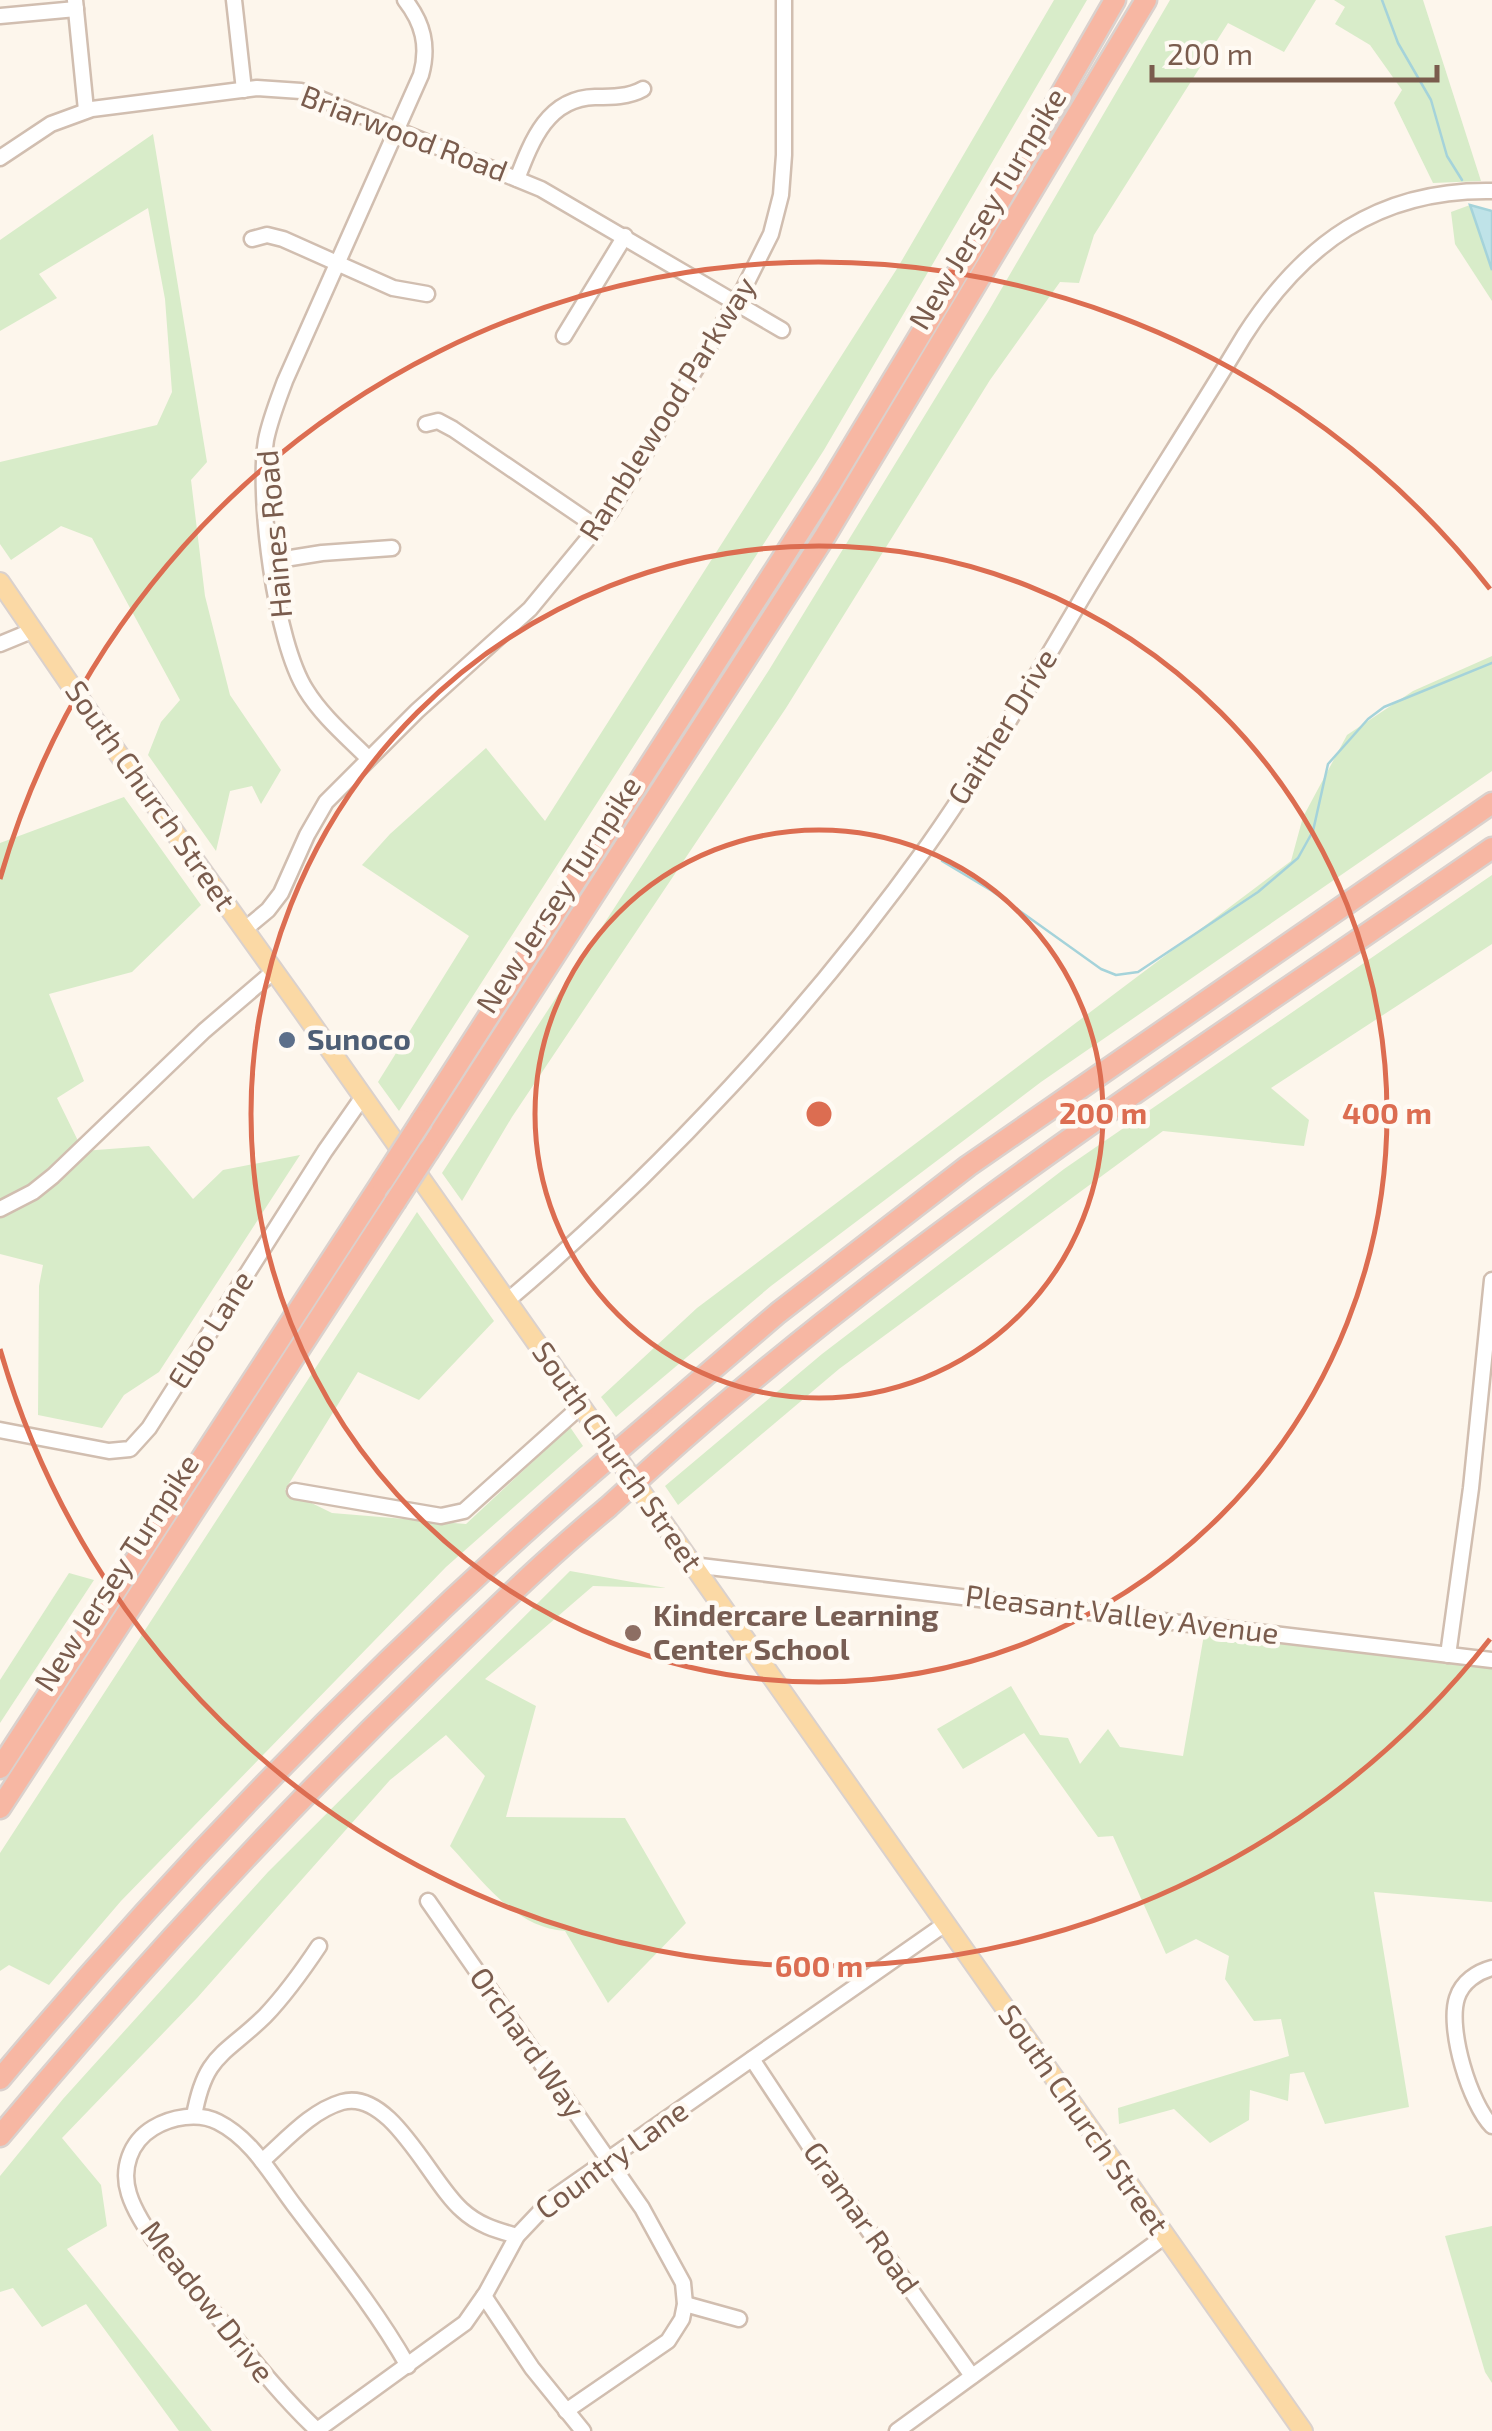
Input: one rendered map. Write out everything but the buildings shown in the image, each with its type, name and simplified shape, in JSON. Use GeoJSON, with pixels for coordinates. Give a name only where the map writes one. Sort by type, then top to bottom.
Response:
{"type":"FeatureCollection","features":[{"type":"Feature","properties":{"kind":"highway","name":"New Jersey Turnpike"},"geometry":{"type":"LineString","coordinates":[[0,1768],[829,486],[975,244],[1115,0]]}},
{"type":"Feature","properties":{"kind":"highway","name":"New Jersey Turnpike"},"geometry":{"type":"LineString","coordinates":[[0,1808],[826,536],[1146,0]]}},
{"type":"Feature","properties":{"kind":"highway"},"geometry":{"type":"LineString","coordinates":[[0,2079],[124,1934],[399,1649],[587,1477],[778,1313],[968,1166],[1492,803]]}},
{"type":"Feature","properties":{"kind":"highway"},"geometry":{"type":"LineString","coordinates":[[0,2136],[188,1920],[326,1773],[498,1606],[660,1460],[836,1314],[998,1190],[1492,848]]}},
{"type":"Feature","properties":{"kind":"main road","name":"South Church Street"},"geometry":{"type":"LineString","coordinates":[[0,582],[1298,2429]]}},
{"type":"Feature","properties":{"kind":"street"},"geometry":{"type":"LineString","coordinates":[[234,0],[244,90]]}},
{"type":"Feature","properties":{"kind":"street","name":"Haines Road"},"geometry":{"type":"LineString","coordinates":[[368,758],[326,716],[304,686],[280,621],[264,470],[270,424],[421,74],[425,53],[419,22],[405,0]]}},
{"type":"Feature","properties":{"kind":"street","name":"Ramblewood Parkway"},"geometry":{"type":"LineString","coordinates":[[244,930],[281,894],[326,802],[368,758],[530,609],[598,528],[736,303],[763,254],[781,195],[784,0]]}},
{"type":"Feature","properties":{"kind":"street"},"geometry":{"type":"LineString","coordinates":[[0,16],[75,4],[86,110]]}},
{"type":"Feature","properties":{"kind":"street"},"geometry":{"type":"LineString","coordinates":[[517,178],[543,123],[560,106],[584,98],[643,89]]}},
{"type":"Feature","properties":{"kind":"street","name":"Briarwood Road"},"geometry":{"type":"LineString","coordinates":[[0,158],[51,124],[86,110],[244,90],[301,90],[517,178],[782,330]]}},
{"type":"Feature","properties":{"kind":"street","name":"Gaither Drive"},"geometry":{"type":"LineString","coordinates":[[507,1301],[587,1233],[670,1148],[804,1003],[869,924],[959,798],[1278,286],[1321,246],[1370,215],[1425,197],[1492,191]]}},
{"type":"Feature","properties":{"kind":"street"},"geometry":{"type":"LineString","coordinates":[[252,240],[267,235],[283,239],[393,288],[427,294]]}},
{"type":"Feature","properties":{"kind":"street"},"geometry":{"type":"LineString","coordinates":[[564,336],[624,236]]}},
{"type":"Feature","properties":{"kind":"street"},"geometry":{"type":"LineString","coordinates":[[426,424],[438,421],[453,428],[598,528]]}},
{"type":"Feature","properties":{"kind":"street"},"geometry":{"type":"LineString","coordinates":[[272,561],[392,548]]}},
{"type":"Feature","properties":{"kind":"street"},"geometry":{"type":"LineString","coordinates":[[0,644],[34,630]]}},
{"type":"Feature","properties":{"kind":"street"},"geometry":{"type":"LineString","coordinates":[[0,1209],[33,1192],[53,1176],[204,1031],[274,971]]}},
{"type":"Feature","properties":{"kind":"street","name":"Elbo Lane"},"geometry":{"type":"LineString","coordinates":[[0,1430],[108,1451],[130,1450],[149,1428],[362,1098]]}},
{"type":"Feature","properties":{"kind":"street"},"geometry":{"type":"LineString","coordinates":[[1448,1655],[1471,1488],[1492,1280]]}},
{"type":"Feature","properties":{"kind":"street"},"geometry":{"type":"LineString","coordinates":[[295,1490],[453,1516],[464,1511],[581,1406]]}},
{"type":"Feature","properties":{"kind":"street","name":"Pleasant Valley Avenue"},"geometry":{"type":"LineString","coordinates":[[692,1565],[1492,1660]]}},
{"type":"Feature","properties":{"kind":"street","name":"Orchard Way"},"geometry":{"type":"LineString","coordinates":[[428,1901],[609,2159],[676,2265],[685,2304]]}},
{"type":"Feature","properties":{"kind":"street","name":"Country Lane"},"geometry":{"type":"LineString","coordinates":[[317,2431],[465,2323],[517,2236],[553,2198],[944,1924]]}},
{"type":"Feature","properties":{"kind":"street"},"geometry":{"type":"LineString","coordinates":[[318,1946],[271,2009],[206,2071],[199,2085],[194,2116],[228,2128],[262,2161],[373,2309],[408,2366]]}},
{"type":"Feature","properties":{"kind":"street"},"geometry":{"type":"LineString","coordinates":[[1492,1968],[1467,1982],[1454,2013],[1472,2092],[1482,2116],[1492,2126]]}},
{"type":"Feature","properties":{"kind":"street","name":"Gramar Road"},"geometry":{"type":"LineString","coordinates":[[752,2058],[822,2165],[972,2376]]}},
{"type":"Feature","properties":{"kind":"street"},"geometry":{"type":"LineString","coordinates":[[262,2161],[324,2110],[347,2101],[364,2102],[397,2128],[464,2212],[488,2228],[517,2236]]}},
{"type":"Feature","properties":{"kind":"street","name":"Meadow Drive"},"geometry":{"type":"LineString","coordinates":[[194,2116],[162,2124],[138,2141],[126,2169],[132,2203],[190,2284],[286,2401],[317,2431]]}},
{"type":"Feature","properties":{"kind":"street"},"geometry":{"type":"LineString","coordinates":[[897,2431],[1166,2236]]}},
{"type":"Feature","properties":{"kind":"street"},"geometry":{"type":"LineString","coordinates":[[484,2296],[532,2368],[584,2431]]}},
{"type":"Feature","properties":{"kind":"street"},"geometry":{"type":"LineString","coordinates":[[566,2411],[663,2346],[678,2327],[685,2304],[739,2320]]}},
{"type":"Feature","properties":{"kind":"green space"},"geometry":{"type":"Polygon","coordinates":[[[1054,0],[1087,0],[824,450],[399,1111],[378,1082],[469,936],[362,865],[390,834],[486,748],[545,821],[898,267],[1054,0]]]}},
{"type":"Feature","properties":{"kind":"green space"},"geometry":{"type":"Polygon","coordinates":[[[1170,0],[1316,0],[1284,52],[1228,23],[1094,235],[1079,283],[1060,282],[990,380],[786,708],[512,1117],[462,1201],[442,1173],[769,670],[988,312],[1170,0]]]}},
{"type":"Feature","properties":{"kind":"green space"},"geometry":{"type":"Polygon","coordinates":[[[1334,0],[1423,0],[1481,181],[1433,183],[1394,103],[1402,90],[1370,45],[1335,24],[1345,7],[1334,0]]]}},
{"type":"Feature","properties":{"kind":"green space"},"geometry":{"type":"Polygon","coordinates":[[[153,134],[207,462],[191,480],[205,596],[230,695],[281,770],[261,804],[252,786],[230,791],[216,851],[148,755],[161,722],[180,700],[92,538],[61,526],[11,560],[0,544],[0,462],[157,425],[172,392],[165,299],[148,208],[39,274],[57,298],[0,331],[0,240],[153,134]]]}},
{"type":"Feature","properties":{"kind":"green space"},"geometry":{"type":"Polygon","coordinates":[[[1470,205],[1492,270],[1492,301],[1455,244],[1451,212],[1470,205]]]}},
{"type":"Feature","properties":{"kind":"green space"},"geometry":{"type":"Polygon","coordinates":[[[1492,656],[1492,771],[1041,1082],[771,1286],[616,1417],[601,1397],[697,1308],[1291,861],[1303,817],[1347,735],[1413,691],[1492,656]]]}},
{"type":"Feature","properties":{"kind":"green space"},"geometry":{"type":"Polygon","coordinates":[[[124,797],[201,905],[132,972],[49,994],[84,1081],[57,1098],[83,1151],[149,1146],[193,1199],[223,1170],[300,1155],[159,1372],[124,1395],[102,1428],[38,1415],[39,1286],[43,1265],[0,1254],[0,843],[124,797]]]}},
{"type":"Feature","properties":{"kind":"green space"},"geometry":{"type":"Polygon","coordinates":[[[1492,875],[1492,944],[1271,1088],[1309,1120],[1304,1146],[1163,1131],[839,1369],[678,1505],[665,1486],[822,1354],[1064,1169],[1492,875]]]}},
{"type":"Feature","properties":{"kind":"green space"},"geometry":{"type":"Polygon","coordinates":[[[417,1212],[494,1321],[419,1400],[358,1372],[285,1490],[332,1513],[466,1524],[570,1427],[583,1446],[446,1567],[121,1901],[49,1985],[9,1965],[0,1971],[0,1853],[417,1212]]]}},
{"type":"Feature","properties":{"kind":"green space"},"geometry":{"type":"Polygon","coordinates":[[[570,1571],[666,1588],[593,1586],[485,1679],[536,1706],[506,1817],[625,1818],[686,1923],[608,2003],[565,1931],[547,1928],[515,1912],[450,1846],[485,1776],[446,1735],[390,1780],[197,1998],[62,2138],[101,2185],[107,2226],[67,2249],[212,2431],[179,2431],[86,2304],[42,2327],[13,2288],[0,2292],[0,2176],[63,2099],[268,1872],[570,1571]]]}},
{"type":"Feature","properties":{"kind":"green space"},"geometry":{"type":"Polygon","coordinates":[[[69,1573],[94,1580],[0,1723],[0,1680],[69,1573]]]}},
{"type":"Feature","properties":{"kind":"green space"},"geometry":{"type":"Polygon","coordinates":[[[1206,1623],[1492,1658],[1492,1902],[1374,1892],[1409,2107],[1325,2124],[1304,2072],[1290,2074],[1288,2101],[1250,2090],[1249,2120],[1210,2143],[1174,2109],[1119,2124],[1118,2108],[1289,2056],[1281,2019],[1254,2021],[1225,1979],[1229,1956],[1196,1939],[1166,1954],[1113,1836],[1098,1837],[1024,1733],[963,1769],[937,1729],[1011,1686],[1040,1735],[1068,1738],[1080,1764],[1108,1729],[1120,1747],[1183,1756],[1206,1623]]]}},
{"type":"Feature","properties":{"kind":"green space"},"geometry":{"type":"Polygon","coordinates":[[[1492,2226],[1492,2383],[1485,2372],[1445,2236],[1492,2226]]]}},
{"type":"Feature","properties":{"kind":"water"},"geometry":{"type":"Polygon","coordinates":[[[1470,205],[1492,211],[1492,270],[1470,205]]]}},
{"type":"Feature","properties":{"kind":"waterway"},"geometry":{"type":"LineString","coordinates":[[1382,0],[1398,43],[1431,100],[1447,156],[1462,180]]}},
{"type":"Feature","properties":{"kind":"waterway"},"geometry":{"type":"LineString","coordinates":[[942,861],[992,891],[1101,969],[1116,975],[1138,972],[1258,892],[1298,858],[1313,831],[1328,764],[1368,719],[1384,707],[1492,663]]}},
{"type":"Feature","properties":{"kind":"place","name":"Sunoco"},"geometry":{"type":"Point","coordinates":[287,1040]}},
{"type":"Feature","properties":{"kind":"place","name":"Kindercare Learning Center School"},"geometry":{"type":"Point","coordinates":[633,1633]}}]}
